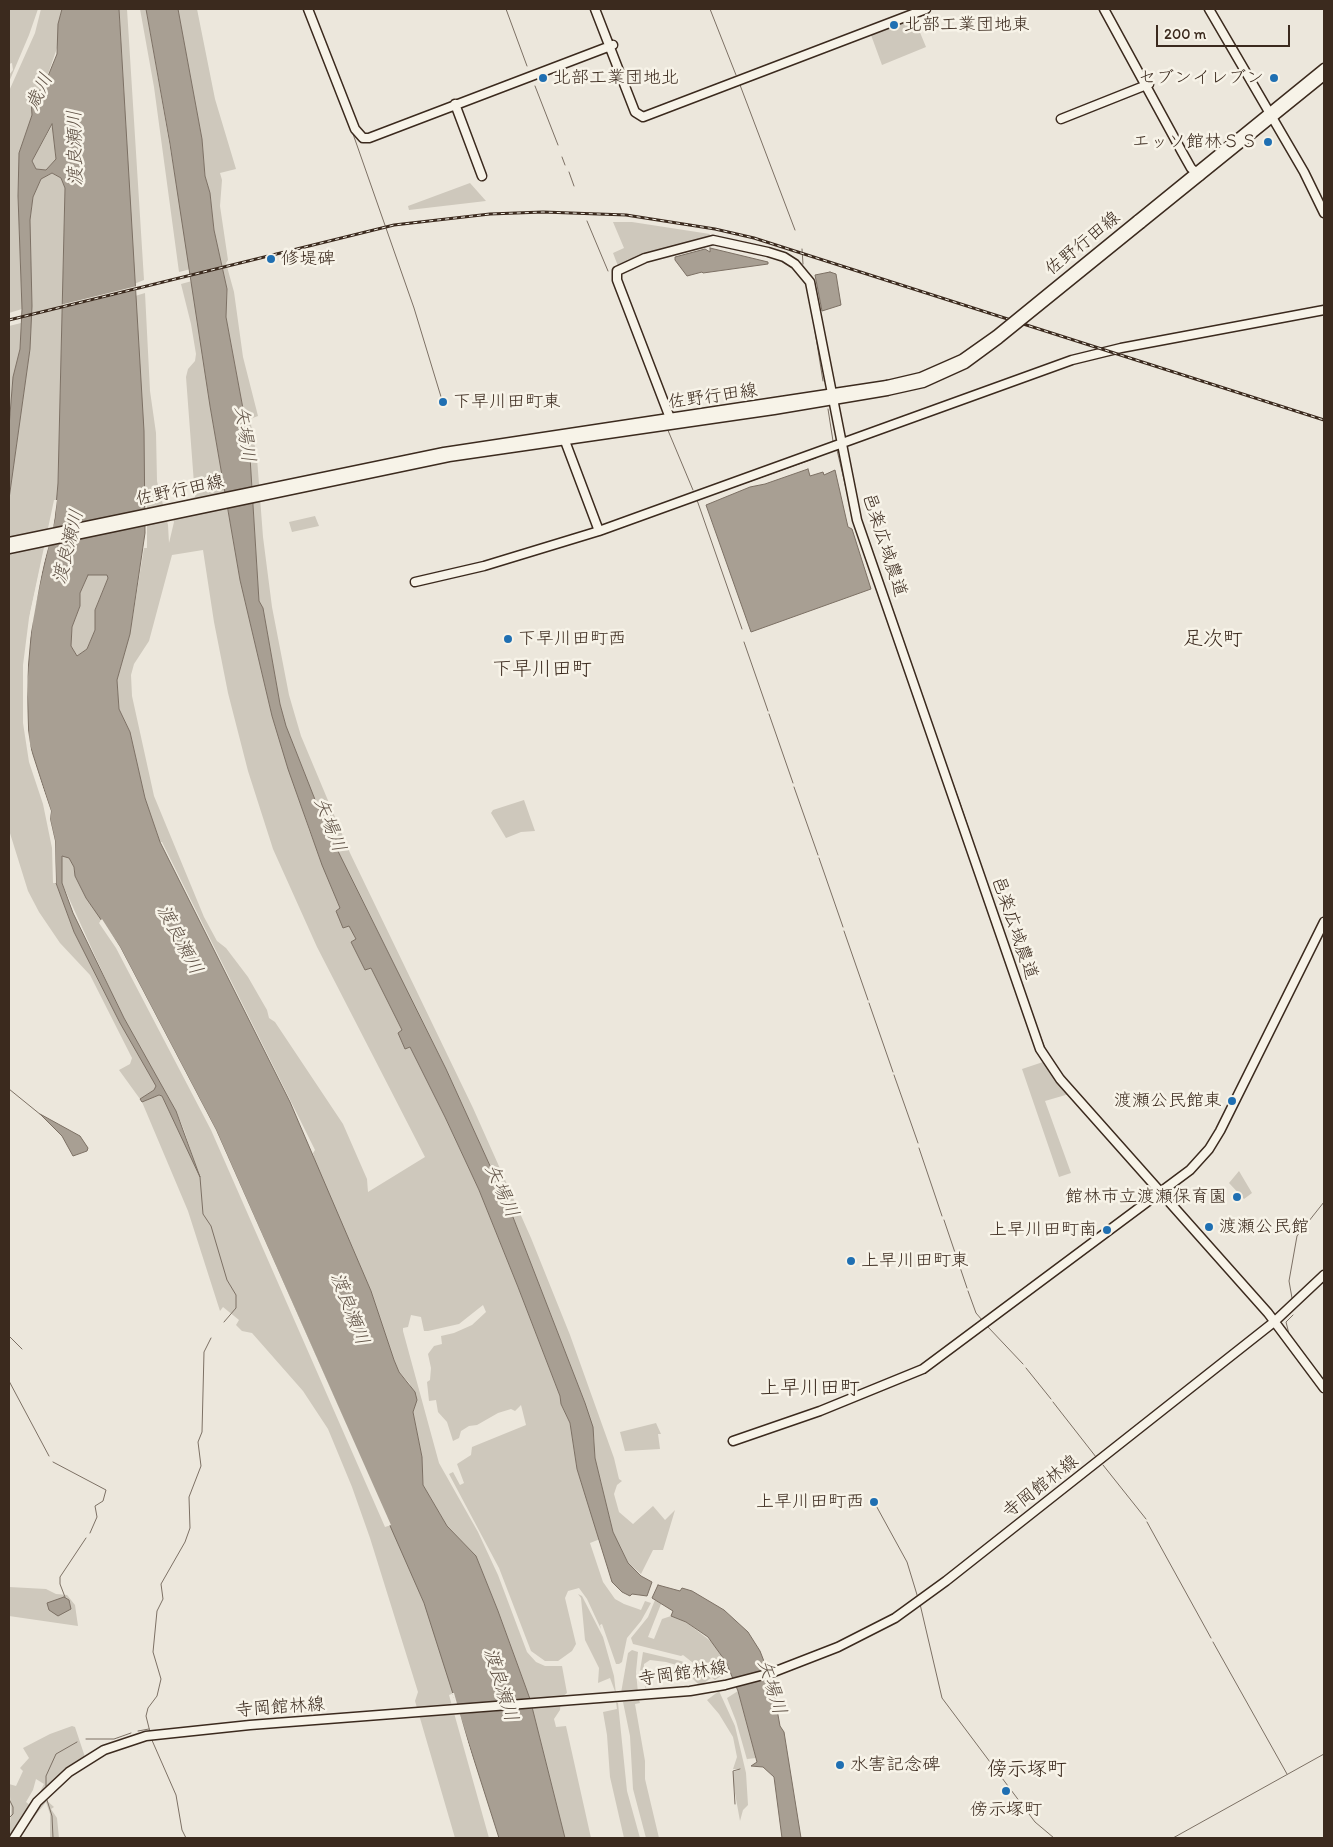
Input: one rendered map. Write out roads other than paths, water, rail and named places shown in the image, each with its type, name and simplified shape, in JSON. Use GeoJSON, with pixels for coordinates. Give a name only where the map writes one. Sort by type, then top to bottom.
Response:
{"type":"FeatureCollection","features":[{"type":"Feature","properties":{"kind":"street"},"geometry":{"type":"LineString","coordinates":[[308,9],[355,129],[363,138],[369,138],[612,46]]}},
{"type":"Feature","properties":{"kind":"street"},"geometry":{"type":"LineString","coordinates":[[595,9],[612,46]]}},
{"type":"Feature","properties":{"kind":"street"},"geometry":{"type":"LineString","coordinates":[[600,9],[636,112],[643,118],[912,10],[926,9]]}},
{"type":"Feature","properties":{"kind":"street"},"geometry":{"type":"LineString","coordinates":[[1104,9],[1198,174]]}},
{"type":"Feature","properties":{"kind":"street"},"geometry":{"type":"LineString","coordinates":[[1109,9],[1148,84]]}},
{"type":"Feature","properties":{"kind":"street"},"geometry":{"type":"LineString","coordinates":[[1209,9],[1272,114],[1308,178],[1324,213]]}},
{"type":"Feature","properties":{"kind":"street","name":"佐野行田線"},"geometry":{"type":"LineString","coordinates":[[377,468],[565,441],[923,382],[965,364],[999,339],[1138,222],[1272,114],[1324,68]]}},
{"type":"Feature","properties":{"kind":"street","name":"佐野行田線"},"geometry":{"type":"LineString","coordinates":[[1272,114],[1324,76]]}},
{"type":"Feature","properties":{"kind":"street"},"geometry":{"type":"LineString","coordinates":[[1061,119],[1148,84]]}},
{"type":"Feature","properties":{"kind":"street"},"geometry":{"type":"LineString","coordinates":[[455,104],[482,176]]}},
{"type":"Feature","properties":{"kind":"street","name":"邑楽広域農道"},"geometry":{"type":"LineString","coordinates":[[670,418],[640,342],[616,273],[619,269],[645,258],[708,241],[745,246],[778,255],[791,261],[805,274],[810,282],[858,520],[1040,1049],[1052,1070],[1274,1322],[1324,1388]]}},
{"type":"Feature","properties":{"kind":"street"},"geometry":{"type":"LineString","coordinates":[[415,582],[484,566],[599,531],[841,442],[960,402],[1012,380],[1072,360],[1121,348],[1324,310]]}},
{"type":"Feature","properties":{"kind":"street","name":"佐野行田線"},"geometry":{"type":"LineString","coordinates":[[9,549],[444,452],[670,418],[832,397]]}},
{"type":"Feature","properties":{"kind":"street"},"geometry":{"type":"LineString","coordinates":[[565,441],[599,531]]}},
{"type":"Feature","properties":{"kind":"street","name":"佐野行田線"},"geometry":{"type":"LineString","coordinates":[[9,542],[322,480]]}},
{"type":"Feature","properties":{"kind":"street"},"geometry":{"type":"LineString","coordinates":[[732,1441],[826,1409],[923,1369],[1190,1170],[1215,1141],[1324,922]]}},
{"type":"Feature","properties":{"kind":"street","name":"寺岡館林線"},"geometry":{"type":"LineString","coordinates":[[14,1838],[37,1802],[69,1772],[104,1750],[150,1735],[313,1720],[617,1698],[712,1687],[787,1668],[848,1643],[922,1600],[1274,1322],[1324,1275]]}},
{"type":"Feature","properties":{"kind":"water"},"geometry":{"type":"Polygon","coordinates":[[[62,9],[119,9],[144,431],[145,533],[130,634],[117,680],[119,709],[130,732],[145,798],[160,842],[290,1102],[371,1291],[399,1372],[415,1392],[417,1400],[413,1412],[422,1457],[423,1485],[447,1526],[476,1556],[530,1699],[565,1838],[499,1838],[424,1603],[216,1130],[120,947],[86,898],[75,876],[74,867],[69,858],[62,856],[62,883],[73,913],[124,1018],[176,1111],[200,1177],[162,1096],[159,1095],[142,1102],[140,1099],[154,1090],[156,1086],[120,1023],[74,932],[56,883],[55,841],[50,819],[51,811],[29,742],[27,682],[33,614],[55,518],[58,483],[65,188],[61,178],[52,173],[41,179],[33,197],[30,220],[32,306],[30,349],[9,499],[9,427],[13,377],[20,349],[22,309],[18,196],[19,153],[32,115],[31,98],[44,86],[57,54],[58,24],[62,9]],[[52,124],[32,161],[36,169],[46,170],[56,159],[52,124]],[[88,575],[80,593],[80,606],[72,627],[71,646],[77,656],[87,649],[95,630],[95,610],[108,578],[107,575],[88,575]]]}},
{"type":"Feature","properties":{"kind":"water","name":"矢場川"},"geometry":{"type":"Polygon","coordinates":[[[146,9],[178,9],[202,139],[205,176],[210,193],[214,230],[227,289],[226,317],[249,441],[259,601],[263,608],[280,704],[286,726],[325,825],[446,1069],[511,1212],[593,1427],[595,1458],[613,1532],[628,1563],[641,1576],[652,1582],[647,1596],[632,1594],[630,1596],[622,1592],[612,1582],[577,1469],[570,1423],[561,1404],[560,1396],[518,1287],[479,1190],[445,1117],[410,1047],[405,1049],[398,1033],[402,1030],[371,968],[365,970],[351,942],[356,939],[349,926],[343,928],[336,911],[340,908],[322,865],[288,769],[272,716],[240,580],[210,406],[170,144],[146,9]]]}},
{"type":"Feature","properties":{"kind":"water"},"geometry":{"type":"Polygon","coordinates":[[[710,248],[768,262],[768,264],[702,272],[687,276],[675,260],[675,257],[705,249],[710,252],[710,248]]]}},
{"type":"Feature","properties":{"kind":"water"},"geometry":{"type":"Polygon","coordinates":[[[830,272],[836,274],[841,305],[822,311],[815,275],[830,272]]]}},
{"type":"Feature","properties":{"kind":"water"},"geometry":{"type":"Polygon","coordinates":[[[808,469],[810,476],[823,472],[824,475],[835,470],[848,527],[852,529],[871,589],[751,632],[706,505],[750,487],[765,484],[808,469]]]}},
{"type":"Feature","properties":{"kind":"water"},"geometry":{"type":"Polygon","coordinates":[[[40,1114],[80,1136],[88,1148],[87,1151],[73,1156],[62,1136],[40,1114]]]}},
{"type":"Feature","properties":{"kind":"water","name":"矢場川"},"geometry":{"type":"Polygon","coordinates":[[[658,1585],[680,1591],[682,1588],[692,1591],[724,1610],[748,1632],[760,1651],[772,1682],[780,1726],[784,1732],[801,1838],[782,1838],[774,1777],[763,1767],[751,1766],[757,1762],[738,1691],[726,1662],[708,1637],[686,1622],[671,1616],[673,1611],[652,1598],[658,1585]]]}},
{"type":"Feature","properties":{"kind":"water"},"geometry":{"type":"Polygon","coordinates":[[[64,1597],[69,1600],[71,1609],[58,1616],[49,1610],[47,1603],[64,1597]]]}},
{"type":"Feature","properties":{"kind":"waterway"},"geometry":{"type":"LineString","coordinates":[[506,9],[527,66]]}},
{"type":"Feature","properties":{"kind":"waterway"},"geometry":{"type":"LineString","coordinates":[[710,9],[736,75]]}},
{"type":"Feature","properties":{"kind":"waterway"},"geometry":{"type":"LineString","coordinates":[[740,85],[795,230]]}},
{"type":"Feature","properties":{"kind":"waterway"},"geometry":{"type":"LineString","coordinates":[[535,86],[558,145]]}},
{"type":"Feature","properties":{"kind":"waterway"},"geometry":{"type":"LineString","coordinates":[[352,131],[414,308],[442,400]]}},
{"type":"Feature","properties":{"kind":"waterway"},"geometry":{"type":"LineString","coordinates":[[562,157],[565,165]]}},
{"type":"Feature","properties":{"kind":"waterway"},"geometry":{"type":"LineString","coordinates":[[569,172],[574,186]]}},
{"type":"Feature","properties":{"kind":"waterway"},"geometry":{"type":"LineString","coordinates":[[587,221],[608,271]]}},
{"type":"Feature","properties":{"kind":"waterway"},"geometry":{"type":"LineString","coordinates":[[802,249],[803,264]]}},
{"type":"Feature","properties":{"kind":"waterway"},"geometry":{"type":"LineString","coordinates":[[810,302],[812,316]]}},
{"type":"Feature","properties":{"kind":"waterway"},"geometry":{"type":"LineString","coordinates":[[815,331],[823,381]]}},
{"type":"Feature","properties":{"kind":"waterway"},"geometry":{"type":"LineString","coordinates":[[828,409],[833,441]]}},
{"type":"Feature","properties":{"kind":"waterway"},"geometry":{"type":"LineString","coordinates":[[667,428],[693,490]]}},
{"type":"Feature","properties":{"kind":"waterway"},"geometry":{"type":"LineString","coordinates":[[837,450],[853,518]]}},
{"type":"Feature","properties":{"kind":"waterway"},"geometry":{"type":"LineString","coordinates":[[742,629],[697,500],[816,458]]}},
{"type":"Feature","properties":{"kind":"waterway"},"geometry":{"type":"LineString","coordinates":[[860,516],[872,553]]}},
{"type":"Feature","properties":{"kind":"waterway"},"geometry":{"type":"LineString","coordinates":[[889,602],[935,733]]}},
{"type":"Feature","properties":{"kind":"waterway"},"geometry":{"type":"LineString","coordinates":[[744,642],[768,711]]}},
{"type":"Feature","properties":{"kind":"waterway"},"geometry":{"type":"LineString","coordinates":[[769,714],[793,783]]}},
{"type":"Feature","properties":{"kind":"waterway"},"geometry":{"type":"LineString","coordinates":[[937,739],[961,806]]}},
{"type":"Feature","properties":{"kind":"waterway"},"geometry":{"type":"LineString","coordinates":[[794,787],[818,855]]}},
{"type":"Feature","properties":{"kind":"waterway"},"geometry":{"type":"LineString","coordinates":[[962,809],[985,878]]}},
{"type":"Feature","properties":{"kind":"waterway"},"geometry":{"type":"LineString","coordinates":[[819,858],[843,927]]}},
{"type":"Feature","properties":{"kind":"waterway"},"geometry":{"type":"LineString","coordinates":[[986,882],[1010,950]]}},
{"type":"Feature","properties":{"kind":"waterway"},"geometry":{"type":"LineString","coordinates":[[844,931],[868,1000]]}},
{"type":"Feature","properties":{"kind":"waterway"},"geometry":{"type":"LineString","coordinates":[[1011,954],[1035,1021]]}},
{"type":"Feature","properties":{"kind":"waterway"},"geometry":{"type":"LineString","coordinates":[[869,1003],[893,1072]]}},
{"type":"Feature","properties":{"kind":"waterway"},"geometry":{"type":"LineString","coordinates":[[1036,1025],[1046,1051]]}},
{"type":"Feature","properties":{"kind":"waterway"},"geometry":{"type":"LineString","coordinates":[[894,1075],[918,1143]]}},
{"type":"Feature","properties":{"kind":"waterway"},"geometry":{"type":"LineString","coordinates":[[9,1089],[41,1115]]}},
{"type":"Feature","properties":{"kind":"waterway"},"geometry":{"type":"LineString","coordinates":[[919,1148],[942,1216]]}},
{"type":"Feature","properties":{"kind":"waterway"},"geometry":{"type":"LineString","coordinates":[[200,1177],[203,1214],[211,1226],[227,1280],[236,1295],[236,1308],[224,1322]]}},
{"type":"Feature","properties":{"kind":"waterway"},"geometry":{"type":"LineString","coordinates":[[1292,1298],[1289,1281],[1297,1236],[1324,1202]]}},
{"type":"Feature","properties":{"kind":"waterway"},"geometry":{"type":"LineString","coordinates":[[944,1220],[967,1288]]}},
{"type":"Feature","properties":{"kind":"waterway"},"geometry":{"type":"LineString","coordinates":[[968,1291],[976,1313],[982,1320]]}},
{"type":"Feature","properties":{"kind":"waterway"},"geometry":{"type":"LineString","coordinates":[[1293,1315],[1286,1322],[1289,1334],[1324,1382]]}},
{"type":"Feature","properties":{"kind":"waterway"},"geometry":{"type":"LineString","coordinates":[[988,1327],[1023,1364]]}},
{"type":"Feature","properties":{"kind":"waterway"},"geometry":{"type":"LineString","coordinates":[[9,1336],[22,1349]]}},
{"type":"Feature","properties":{"kind":"waterway"},"geometry":{"type":"LineString","coordinates":[[150,1732],[146,1716],[148,1708],[157,1696],[161,1679],[153,1652],[157,1611],[163,1599],[161,1584],[185,1542],[190,1528],[189,1497],[201,1466],[198,1442],[202,1432],[204,1352],[211,1338]]}},
{"type":"Feature","properties":{"kind":"waterway"},"geometry":{"type":"LineString","coordinates":[[1026,1368],[1051,1399]]}},
{"type":"Feature","properties":{"kind":"waterway"},"geometry":{"type":"LineString","coordinates":[[9,1381],[49,1456]]}},
{"type":"Feature","properties":{"kind":"waterway"},"geometry":{"type":"LineString","coordinates":[[1053,1402],[1096,1457]]}},
{"type":"Feature","properties":{"kind":"waterway"},"geometry":{"type":"LineString","coordinates":[[53,1462],[106,1490],[103,1501],[95,1506],[97,1517],[90,1533]]}},
{"type":"Feature","properties":{"kind":"waterway"},"geometry":{"type":"LineString","coordinates":[[1103,1465],[1146,1519]]}},
{"type":"Feature","properties":{"kind":"waterway"},"geometry":{"type":"LineString","coordinates":[[873,1500],[907,1562],[918,1598]]}},
{"type":"Feature","properties":{"kind":"waterway"},"geometry":{"type":"LineString","coordinates":[[1147,1522],[1211,1638]]}},
{"type":"Feature","properties":{"kind":"waterway"},"geometry":{"type":"LineString","coordinates":[[65,1597],[60,1584],[60,1577],[86,1538]]}},
{"type":"Feature","properties":{"kind":"waterway"},"geometry":{"type":"LineString","coordinates":[[920,1604],[942,1698],[1035,1822],[1054,1838]]}},
{"type":"Feature","properties":{"kind":"waterway"},"geometry":{"type":"LineString","coordinates":[[1213,1642],[1287,1774]]}},
{"type":"Feature","properties":{"kind":"waterway"},"geometry":{"type":"LineString","coordinates":[[138,1731],[149,1729]]}},
{"type":"Feature","properties":{"kind":"waterway"},"geometry":{"type":"LineString","coordinates":[[86,1739],[114,1739],[131,1733]]}},
{"type":"Feature","properties":{"kind":"waterway"},"geometry":{"type":"LineString","coordinates":[[151,1738],[176,1795],[182,1830],[186,1838]]}},
{"type":"Feature","properties":{"kind":"waterway"},"geometry":{"type":"LineString","coordinates":[[46,1786],[46,1776],[56,1754],[77,1742]]}},
{"type":"Feature","properties":{"kind":"waterway"},"geometry":{"type":"LineString","coordinates":[[1173,1838],[1324,1754]]}},
{"type":"Feature","properties":{"kind":"waterway"},"geometry":{"type":"LineString","coordinates":[[735,1804],[733,1771],[740,1769]]}},
{"type":"Feature","properties":{"kind":"waterway"},"geometry":{"type":"LineString","coordinates":[[9,1799],[13,1807],[13,1814],[9,1818]]}},
{"type":"Feature","properties":{"kind":"waterway"},"geometry":{"type":"LineString","coordinates":[[47,1800],[52,1816],[53,1838]]}},
{"type":"Feature","properties":{"kind":"railway"},"geometry":{"type":"LineString","coordinates":[[9,320],[394,225],[490,214],[543,212],[626,215],[715,229],[754,238],[1324,420]]}},
{"type":"Feature","properties":{"kind":"place","name":"北部工業団地東"},"geometry":{"type":"Point","coordinates":[894,25]}},
{"type":"Feature","properties":{"kind":"place","name":"北部工業団地北"},"geometry":{"type":"Point","coordinates":[543,78]}},
{"type":"Feature","properties":{"kind":"place","name":"セブンイレブン"},"geometry":{"type":"Point","coordinates":[1274,78]}},
{"type":"Feature","properties":{"kind":"place","name":"エッソ館林ＳＳ"},"geometry":{"type":"Point","coordinates":[1268,142]}},
{"type":"Feature","properties":{"kind":"place","name":"修堤碑"},"geometry":{"type":"Point","coordinates":[271,259]}},
{"type":"Feature","properties":{"kind":"place","name":"下早川田町東"},"geometry":{"type":"Point","coordinates":[443,402]}},
{"type":"Feature","properties":{"kind":"place","name":"下早川田町西"},"geometry":{"type":"Point","coordinates":[508,639]}},
{"type":"Feature","properties":{"kind":"place","name":"渡瀬公民館東"},"geometry":{"type":"Point","coordinates":[1232,1101]}},
{"type":"Feature","properties":{"kind":"place","name":"館林市立渡瀬保育園"},"geometry":{"type":"Point","coordinates":[1237,1197]}},
{"type":"Feature","properties":{"kind":"place","name":"渡瀬公民館"},"geometry":{"type":"Point","coordinates":[1209,1227]}},
{"type":"Feature","properties":{"kind":"place","name":"上早川田町南"},"geometry":{"type":"Point","coordinates":[1107,1230]}},
{"type":"Feature","properties":{"kind":"place","name":"上早川田町東"},"geometry":{"type":"Point","coordinates":[851,1261]}},
{"type":"Feature","properties":{"kind":"place","name":"上早川田町西"},"geometry":{"type":"Point","coordinates":[874,1502]}},
{"type":"Feature","properties":{"kind":"place","name":"水害記念碑"},"geometry":{"type":"Point","coordinates":[840,1765]}},
{"type":"Feature","properties":{"kind":"place","name":"傍示塚町"},"geometry":{"type":"Point","coordinates":[1006,1791]}},
{"type":"Feature","properties":{"kind":"district","name":"足次町"},"geometry":{"type":"Point","coordinates":[1213,640]}},
{"type":"Feature","properties":{"kind":"district","name":"下早川田町"},"geometry":{"type":"Point","coordinates":[542,670]}},
{"type":"Feature","properties":{"kind":"district","name":"上早川田町"},"geometry":{"type":"Point","coordinates":[810,1389]}},
{"type":"Feature","properties":{"kind":"district","name":"傍示塚町"},"geometry":{"type":"Point","coordinates":[1027,1770]}},
{"type":"Feature","properties":{"kind":"water label","name":"歳川"},"geometry":{"type":"Point","coordinates":[40,92]}},
{"type":"Feature","properties":{"kind":"water label","name":"渡良瀬川"},"geometry":{"type":"Point","coordinates":[76,148]}},
{"type":"Feature","properties":{"kind":"water label","name":"渡良瀬川"},"geometry":{"type":"Point","coordinates":[69,547]}},
{"type":"Feature","properties":{"kind":"water label","name":"渡良瀬川"},"geometry":{"type":"Point","coordinates":[179,940]}},
{"type":"Feature","properties":{"kind":"water label","name":"渡良瀬川"},"geometry":{"type":"Point","coordinates":[349,1309]}},
{"type":"Feature","properties":{"kind":"water label","name":"渡良瀬川"},"geometry":{"type":"Point","coordinates":[500,1685]}}]}
